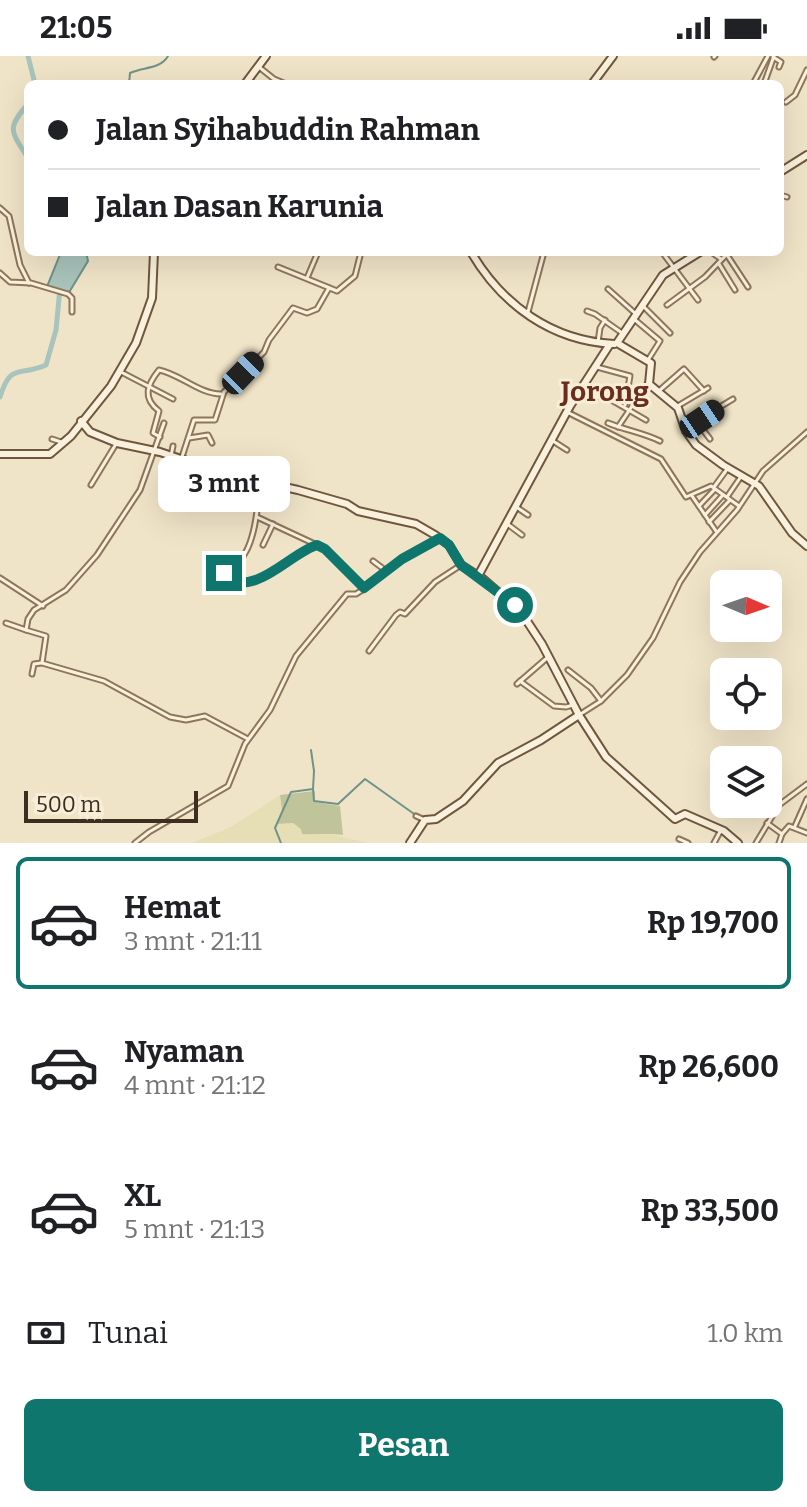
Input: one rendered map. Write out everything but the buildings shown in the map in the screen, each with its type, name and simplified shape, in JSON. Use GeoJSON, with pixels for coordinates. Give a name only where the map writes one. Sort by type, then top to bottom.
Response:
{"type":"FeatureCollection","features":[{"type":"Feature","properties":{"kind":"street"},"geometry":{"type":"LineString","coordinates":[[248,80],[266,56]]}},
{"type":"Feature","properties":{"kind":"street"},"geometry":{"type":"LineString","coordinates":[[595,80],[613,56]]}},
{"type":"Feature","properties":{"kind":"street"},"geometry":{"type":"LineString","coordinates":[[772,56],[781,62],[779,67]]}},
{"type":"Feature","properties":{"kind":"street"},"geometry":{"type":"LineString","coordinates":[[767,80],[772,56]]}},
{"type":"Feature","properties":{"kind":"street"},"geometry":{"type":"LineString","coordinates":[[756,80],[772,56]]}},
{"type":"Feature","properties":{"kind":"street"},"geometry":{"type":"LineString","coordinates":[[258,65],[276,80]]}},
{"type":"Feature","properties":{"kind":"street"},"geometry":{"type":"LineString","coordinates":[[786,102],[794,97],[807,70],[801,66]]}},
{"type":"Feature","properties":{"kind":"street"},"geometry":{"type":"LineString","coordinates":[[784,169],[807,155]]}},
{"type":"Feature","properties":{"kind":"street"},"geometry":{"type":"LineString","coordinates":[[0,208],[9,216],[20,265],[29,283]]}},
{"type":"Feature","properties":{"kind":"street"},"geometry":{"type":"LineString","coordinates":[[0,454],[47,455],[64,443],[121,372],[136,343],[153,294],[154,256]]}},
{"type":"Feature","properties":{"kind":"street"},"geometry":{"type":"LineString","coordinates":[[307,278],[316,256]]}},
{"type":"Feature","properties":{"kind":"street"},"geometry":{"type":"LineString","coordinates":[[278,267],[340,290],[353,279],[360,256]]}},
{"type":"Feature","properties":{"kind":"street"},"geometry":{"type":"LineString","coordinates":[[474,256],[486,275],[527,315],[567,336],[614,344],[648,361],[652,366],[648,382],[627,408],[618,427]]}},
{"type":"Feature","properties":{"kind":"street"},"geometry":{"type":"LineString","coordinates":[[527,315],[543,256]]}},
{"type":"Feature","properties":{"kind":"street"},"geometry":{"type":"LineString","coordinates":[[665,256],[698,300]]}},
{"type":"Feature","properties":{"kind":"street"},"geometry":{"type":"LineString","coordinates":[[478,576],[593,368],[636,317],[663,275],[693,256]]}},
{"type":"Feature","properties":{"kind":"street"},"geometry":{"type":"LineString","coordinates":[[715,256],[735,290]]}},
{"type":"Feature","properties":{"kind":"street"},"geometry":{"type":"LineString","coordinates":[[667,305],[725,256]]}},
{"type":"Feature","properties":{"kind":"street"},"geometry":{"type":"LineString","coordinates":[[730,256],[748,287]]}},
{"type":"Feature","properties":{"kind":"street"},"geometry":{"type":"LineString","coordinates":[[0,273],[10,282],[29,283],[68,294],[72,298],[72,312]]}},
{"type":"Feature","properties":{"kind":"street"},"geometry":{"type":"LineString","coordinates":[[181,460],[195,419],[215,420],[222,394],[264,352],[269,340],[293,308],[307,313],[317,309],[329,288]]}},
{"type":"Feature","properties":{"kind":"street"},"geometry":{"type":"LineString","coordinates":[[608,289],[660,341],[648,361]]}},
{"type":"Feature","properties":{"kind":"street"},"geometry":{"type":"LineString","coordinates":[[643,306],[670,333]]}},
{"type":"Feature","properties":{"kind":"street"},"geometry":{"type":"LineString","coordinates":[[587,311],[622,333]]}},
{"type":"Feature","properties":{"kind":"street"},"geometry":{"type":"LineString","coordinates":[[598,342],[605,320]]}},
{"type":"Feature","properties":{"kind":"street"},"geometry":{"type":"LineString","coordinates":[[593,368],[605,368],[630,376],[627,408]]}},
{"type":"Feature","properties":{"kind":"street"},"geometry":{"type":"LineString","coordinates":[[657,392],[684,369],[706,390],[676,407]]}},
{"type":"Feature","properties":{"kind":"street"},"geometry":{"type":"LineString","coordinates":[[160,437],[153,433],[159,412],[147,399],[157,372],[163,370],[209,394],[222,394]]}},
{"type":"Feature","properties":{"kind":"street"},"geometry":{"type":"LineString","coordinates":[[121,372],[173,399]]}},
{"type":"Feature","properties":{"kind":"street"},"geometry":{"type":"LineString","coordinates":[[648,382],[676,407],[696,445],[754,482],[766,494],[794,536],[807,546]]}},
{"type":"Feature","properties":{"kind":"street"},"geometry":{"type":"LineString","coordinates":[[579,390],[606,397],[646,420]]}},
{"type":"Feature","properties":{"kind":"street"},"geometry":{"type":"LineString","coordinates":[[685,428],[733,399]]}},
{"type":"Feature","properties":{"kind":"street"},"geometry":{"type":"LineString","coordinates":[[567,412],[657,456],[686,497],[710,486],[739,506]]}},
{"type":"Feature","properties":{"kind":"street"},"geometry":{"type":"LineString","coordinates":[[81,421],[90,432],[117,443],[347,504],[358,511],[416,524],[440,538],[449,545],[461,565],[518,608],[549,656],[573,705],[609,760],[676,820],[684,813],[721,830],[738,843]]}},
{"type":"Feature","properties":{"kind":"street"},"geometry":{"type":"LineString","coordinates":[[697,422],[710,439]]}},
{"type":"Feature","properties":{"kind":"street"},"geometry":{"type":"LineString","coordinates":[[26,630],[31,614],[66,590],[94,559],[138,493],[164,423]]}},
{"type":"Feature","properties":{"kind":"street"},"geometry":{"type":"LineString","coordinates":[[608,423],[660,441]]}},
{"type":"Feature","properties":{"kind":"street"},"geometry":{"type":"LineString","coordinates":[[416,816],[425,820],[436,819],[463,801],[498,763],[601,701],[643,655],[682,579],[716,531],[772,461],[807,432]]}},
{"type":"Feature","properties":{"kind":"street"},"geometry":{"type":"LineString","coordinates":[[189,438],[208,435],[212,443]]}},
{"type":"Feature","properties":{"kind":"street"},"geometry":{"type":"LineString","coordinates":[[52,439],[64,443]]}},
{"type":"Feature","properties":{"kind":"street"},"geometry":{"type":"LineString","coordinates":[[553,441],[567,450]]}},
{"type":"Feature","properties":{"kind":"street"},"geometry":{"type":"LineString","coordinates":[[91,485],[117,443]]}},
{"type":"Feature","properties":{"kind":"street"},"geometry":{"type":"LineString","coordinates":[[171,456],[173,446]]}},
{"type":"Feature","properties":{"kind":"street"},"geometry":{"type":"LineString","coordinates":[[699,506],[728,468]]}},
{"type":"Feature","properties":{"kind":"street"},"geometry":{"type":"LineString","coordinates":[[709,522],[742,475]]}},
{"type":"Feature","properties":{"kind":"street"},"geometry":{"type":"LineString","coordinates":[[260,481],[257,517],[243,556],[224,570],[228,581],[241,583],[253,580],[317,545]]}},
{"type":"Feature","properties":{"kind":"street"},"geometry":{"type":"LineString","coordinates":[[692,496],[716,531]]}},
{"type":"Feature","properties":{"kind":"street"},"geometry":{"type":"LineString","coordinates":[[705,515],[727,497]]}},
{"type":"Feature","properties":{"kind":"street"},"geometry":{"type":"LineString","coordinates":[[515,506],[528,515]]}},
{"type":"Feature","properties":{"kind":"street"},"geometry":{"type":"LineString","coordinates":[[257,517],[325,549],[364,588]]}},
{"type":"Feature","properties":{"kind":"street"},"geometry":{"type":"LineString","coordinates":[[506,523],[522,535]]}},
{"type":"Feature","properties":{"kind":"street"},"geometry":{"type":"LineString","coordinates":[[263,545],[273,524]]}},
{"type":"Feature","properties":{"kind":"street"},"geometry":{"type":"LineString","coordinates":[[135,843],[227,788],[248,739],[270,710],[300,651],[347,594],[356,594],[385,570],[440,538]]}},
{"type":"Feature","properties":{"kind":"street"},"geometry":{"type":"LineString","coordinates":[[373,561],[385,570]]}},
{"type":"Feature","properties":{"kind":"street"},"geometry":{"type":"LineString","coordinates":[[369,651],[395,616],[400,612],[404,615],[435,582],[461,565]]}},
{"type":"Feature","properties":{"kind":"street"},"geometry":{"type":"LineString","coordinates":[[0,578],[43,606]]}},
{"type":"Feature","properties":{"kind":"street"},"geometry":{"type":"LineString","coordinates":[[6,623],[46,636],[41,663]]}},
{"type":"Feature","properties":{"kind":"street"},"geometry":{"type":"LineString","coordinates":[[549,656],[519,682],[554,706],[573,705]]}},
{"type":"Feature","properties":{"kind":"street"},"geometry":{"type":"LineString","coordinates":[[32,674],[34,664],[41,663],[104,681],[170,717],[186,720],[205,716],[248,739]]}},
{"type":"Feature","properties":{"kind":"street"},"geometry":{"type":"LineString","coordinates":[[568,670],[590,687],[601,701]]}},
{"type":"Feature","properties":{"kind":"street"},"geometry":{"type":"LineString","coordinates":[[756,843],[779,805],[807,784]]}},
{"type":"Feature","properties":{"kind":"street"},"geometry":{"type":"LineString","coordinates":[[795,826],[807,799]]}},
{"type":"Feature","properties":{"kind":"street"},"geometry":{"type":"LineString","coordinates":[[410,843],[425,820]]}},
{"type":"Feature","properties":{"kind":"street"},"geometry":{"type":"LineString","coordinates":[[767,823],[782,834]]}},
{"type":"Feature","properties":{"kind":"street"},"geometry":{"type":"LineString","coordinates":[[779,843],[786,826],[795,826],[807,833]]}},
{"type":"Feature","properties":{"kind":"street"},"geometry":{"type":"LineString","coordinates":[[714,843],[721,830]]}},
{"type":"Feature","properties":{"kind":"street"},"geometry":{"type":"LineString","coordinates":[[679,839],[688,843]]}},
{"type":"Feature","properties":{"kind":"shaded area"},"geometry":{"type":"Polygon","coordinates":[[[280,795],[282,810],[276,824],[293,823],[313,835],[322,832],[367,843],[192,843],[231,827],[280,795]]]}},
{"type":"Feature","properties":{"kind":"green space"},"geometry":{"type":"Polygon","coordinates":[[[315,791],[315,802],[340,806],[343,835],[302,834],[293,823],[276,824],[282,810],[280,795],[315,791]]]}},
{"type":"Feature","properties":{"kind":"water"},"geometry":{"type":"Polygon","coordinates":[[[59,256],[87,256],[88,261],[68,294],[46,289],[59,256]]]}},
{"type":"Feature","properties":{"kind":"waterway"},"geometry":{"type":"LineString","coordinates":[[28,56],[34,80]]}},
{"type":"Feature","properties":{"kind":"waterway"},"geometry":{"type":"LineString","coordinates":[[129,80],[130,73],[156,66],[168,56]]}},
{"type":"Feature","properties":{"kind":"waterway"},"geometry":{"type":"LineString","coordinates":[[24,109],[16,119],[13,130],[24,152]]}},
{"type":"Feature","properties":{"kind":"waterway"},"geometry":{"type":"LineString","coordinates":[[0,397],[12,375],[46,365],[56,330],[60,288]]}},
{"type":"Feature","properties":{"kind":"waterway"},"geometry":{"type":"LineString","coordinates":[[281,843],[275,828],[291,792],[313,789],[311,750]]}},
{"type":"Feature","properties":{"kind":"waterway"},"geometry":{"type":"LineString","coordinates":[[313,789],[314,801],[338,804],[365,779],[417,816]]}},
{"type":"Feature","properties":{"kind":"district","name":"Jorong"},"geometry":{"type":"Point","coordinates":[605,391]}},
{"type":"Feature","properties":{"kind":"route"},"geometry":{"type":"LineString","coordinates":[[224,573],[231,582],[250,581],[317,545],[325,549],[364,588],[389,567],[440,538],[449,545],[461,565],[515,605]]}}]}
